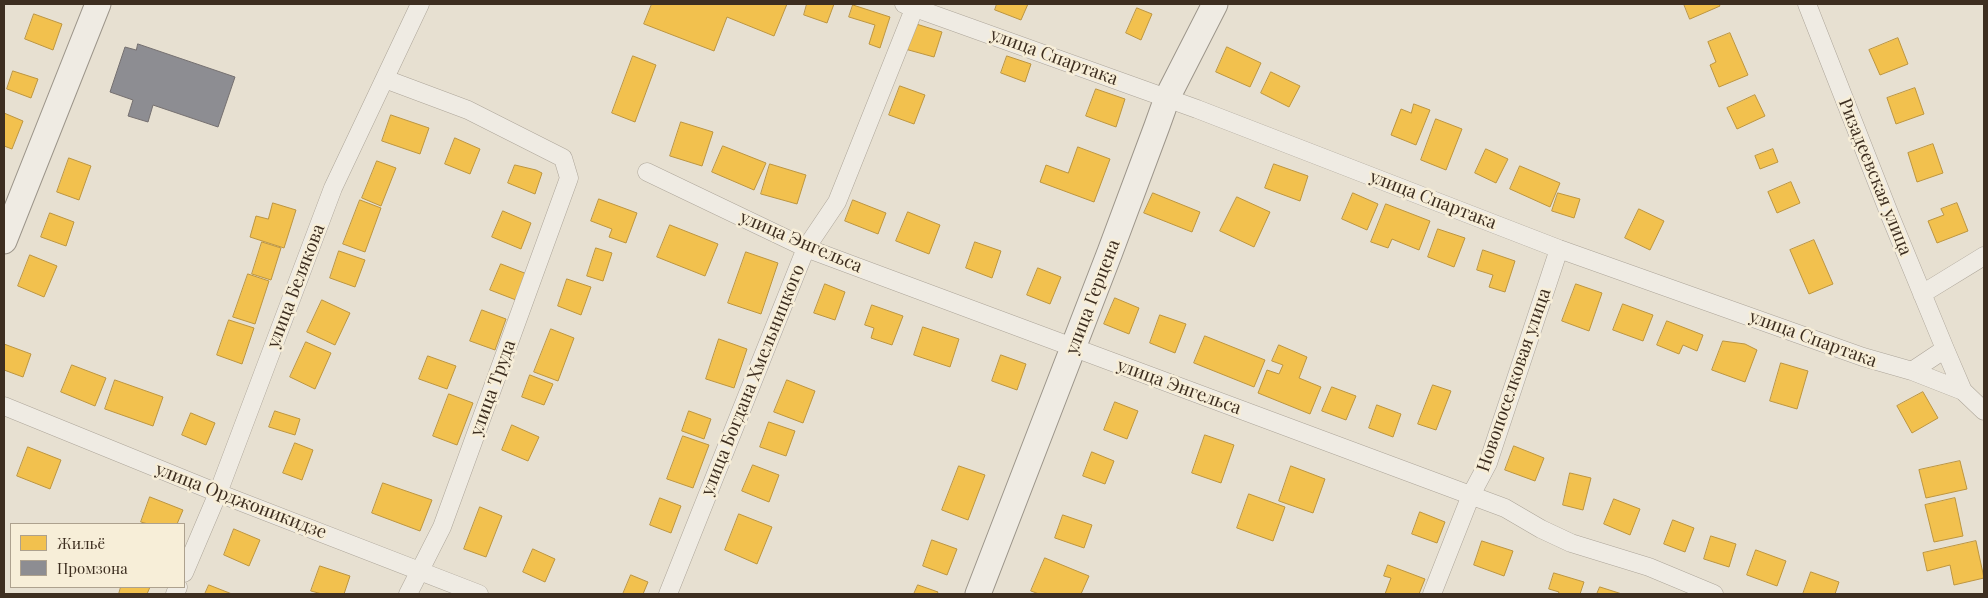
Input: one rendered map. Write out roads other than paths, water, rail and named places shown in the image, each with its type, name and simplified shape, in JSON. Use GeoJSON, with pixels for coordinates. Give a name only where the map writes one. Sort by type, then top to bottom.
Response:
{"type":"FeatureCollection","features":[{"type":"Feature","properties":{"kind":"street"},"geometry":{"type":"LineString","coordinates":[[4,241],[98,4]]}},
{"type":"Feature","properties":{"kind":"street","name":"улица Белякова"},"geometry":{"type":"LineString","coordinates":[[185,571],[218,493],[333,188],[420,4]]}},
{"type":"Feature","properties":{"kind":"street","name":"улица Герцена"},"geometry":{"type":"LineString","coordinates":[[978,594],[1074,348],[1168,98],[1215,4]]}},
{"type":"Feature","properties":{"kind":"street","name":"улица Спартака"},"geometry":{"type":"LineString","coordinates":[[912,5],[1168,98],[1559,249],[1877,362],[1912,371],[1963,391]]}},
{"type":"Feature","properties":{"kind":"street","name":"улица Богдана Хмельницкого"},"geometry":{"type":"LineString","coordinates":[[668,594],[806,248],[837,202],[912,5]]}},
{"type":"Feature","properties":{"kind":"street","name":"Ризадеевская улица"},"geometry":{"type":"LineString","coordinates":[[1814,7],[1922,294],[1945,349],[1963,391],[1984,411]]}},
{"type":"Feature","properties":{"kind":"street","name":"улица Труда"},"geometry":{"type":"LineString","coordinates":[[385,79],[468,110],[563,158],[569,178],[442,527],[408,594]]}},
{"type":"Feature","properties":{"kind":"street","name":"улица Энгельса"},"geometry":{"type":"LineString","coordinates":[[647,172],[806,248],[1471,495],[1505,508],[1541,529],[1571,543],[1649,567],[1714,594]]}},
{"type":"Feature","properties":{"kind":"street","name":"Новопоселковая улица"},"geometry":{"type":"LineString","coordinates":[[1432,594],[1471,495],[1488,464],[1559,249]]}},
{"type":"Feature","properties":{"kind":"street"},"geometry":{"type":"LineString","coordinates":[[1922,294],[1984,256]]}},
{"type":"Feature","properties":{"kind":"street"},"geometry":{"type":"LineString","coordinates":[[1912,371],[1945,349]]}},
{"type":"Feature","properties":{"kind":"street","name":"улица Орджоникидзе"},"geometry":{"type":"LineString","coordinates":[[4,406],[218,493],[479,594]]}}]}
